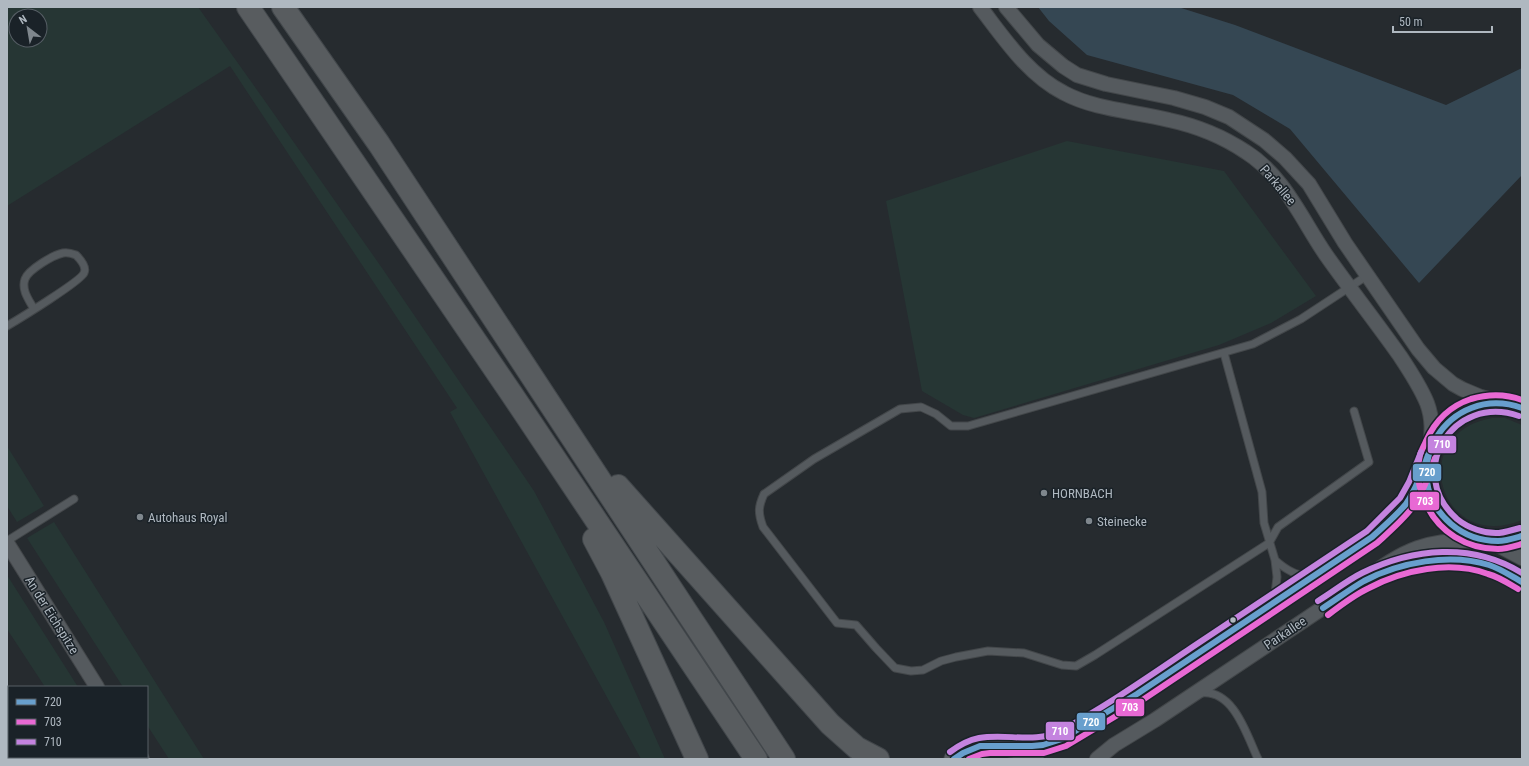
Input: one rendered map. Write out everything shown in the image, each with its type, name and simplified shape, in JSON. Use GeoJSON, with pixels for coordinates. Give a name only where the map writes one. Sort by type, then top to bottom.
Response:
{"type":"FeatureCollection","features":[{"type":"Feature","properties":{"kind":"highway"},"geometry":{"type":"LineString","coordinates":[[248,7],[511,393],[756,759]]}},
{"type":"Feature","properties":{"kind":"highway"},"geometry":{"type":"LineString","coordinates":[[283,7],[379,144],[784,759]]}},
{"type":"Feature","properties":{"kind":"highway"},"geometry":{"type":"LineString","coordinates":[[506,336],[629,500],[830,724],[857,748],[878,759]]}},
{"type":"Feature","properties":{"kind":"highway"},"geometry":{"type":"LineString","coordinates":[[511,393],[580,513],[612,573],[697,759]]}},
{"type":"Feature","properties":{"kind":"main road"},"geometry":{"type":"LineString","coordinates":[[954,759],[963,753],[980,746],[990,745],[1004,745],[1019,750],[1034,759]]}},
{"type":"Feature","properties":{"kind":"street","name":"Parkallee"},"geometry":{"type":"LineString","coordinates":[[980,7],[1024,61],[1050,84],[1064,93],[1097,105],[1200,128],[1249,153],[1269,170],[1293,201],[1316,240],[1386,336],[1423,395],[1432,420],[1426,468],[1429,493],[1434,505],[1442,516],[1461,533],[1473,538],[1488,541],[1513,552],[1522,558]]}},
{"type":"Feature","properties":{"kind":"street","name":"Parkallee"},"geometry":{"type":"LineString","coordinates":[[1006,7],[1038,45],[1063,66],[1077,75],[1106,84],[1174,98],[1206,107],[1230,117],[1264,140],[1295,168],[1309,184],[1345,243],[1418,349],[1434,368],[1453,384],[1481,398],[1522,408]]}},
{"type":"Feature","properties":{"kind":"street","name":"Parkallee"},"geometry":{"type":"LineString","coordinates":[[1004,745],[1043,745],[1062,739],[1137,694],[1318,574],[1372,537],[1394,518],[1406,503],[1416,486],[1429,452],[1444,426],[1465,410],[1485,404],[1507,404]]}},
{"type":"Feature","properties":{"kind":"street","name":"Parkallee"},"geometry":{"type":"LineString","coordinates":[[1097,759],[1114,745],[1155,720],[1393,560],[1424,545],[1452,540],[1503,541],[1522,536]]}},
{"type":"Feature","properties":{"kind":"street","name":"An der Eichspitze"},"geometry":{"type":"LineString","coordinates":[[7,542],[96,686]]}},
{"type":"Feature","properties":{"kind":"lane"},"geometry":{"type":"LineString","coordinates":[[7,326],[34,309],[81,278],[84,275],[84,266],[76,255],[65,252],[59,254],[31,270],[26,276],[24,280],[25,291],[34,309]]}},
{"type":"Feature","properties":{"kind":"lane"},"geometry":{"type":"LineString","coordinates":[[1354,411],[1369,462],[1278,527],[1269,543],[1101,652],[1076,666],[1062,665],[1024,653],[988,651],[941,660],[923,670],[911,671],[896,668],[856,625],[837,623],[763,527],[758,515],[764,494],[814,459],[900,409],[921,407],[936,414],[951,426],[968,426],[1109,384],[1224,353],[1253,344],[1301,319],[1368,275]]}},
{"type":"Feature","properties":{"kind":"lane"},"geometry":{"type":"LineString","coordinates":[[1224,353],[1262,492],[1264,523],[1274,560],[1277,581],[1275,594],[1269,606]]}},
{"type":"Feature","properties":{"kind":"lane"},"geometry":{"type":"LineString","coordinates":[[7,542],[74,499]]}},
{"type":"Feature","properties":{"kind":"lane"},"geometry":{"type":"LineString","coordinates":[[1360,583],[1409,564],[1451,559],[1473,561],[1490,566],[1502,570],[1522,582]]}},
{"type":"Feature","properties":{"kind":"lane"},"geometry":{"type":"LineString","coordinates":[[1274,560],[1291,572],[1307,576],[1318,574]]}},
{"type":"Feature","properties":{"kind":"lane"},"geometry":{"type":"LineString","coordinates":[[1188,698],[1209,692],[1227,701],[1239,718],[1258,759]]}},
{"type":"Feature","properties":{"kind":"shaded area"},"geometry":{"type":"Polygon","coordinates":[[[7,7],[198,7],[382,268],[534,491],[604,622],[665,759],[641,759],[450,412],[457,408],[230,66],[7,206],[7,7]]]}},
{"type":"Feature","properties":{"kind":"shaded area"},"geometry":{"type":"Polygon","coordinates":[[[1067,141],[1224,171],[1316,296],[1271,323],[1219,345],[974,418],[963,415],[922,391],[886,201],[1067,141]]]}},
{"type":"Feature","properties":{"kind":"shaded area"},"geometry":{"type":"Polygon","coordinates":[[[1492,418],[1505,418],[1522,425],[1522,520],[1494,526],[1470,521],[1453,507],[1443,488],[1441,466],[1448,445],[1465,428],[1492,418]]]}},
{"type":"Feature","properties":{"kind":"shaded area"},"geometry":{"type":"Polygon","coordinates":[[[7,446],[44,506],[17,522],[7,506],[7,446]]]}},
{"type":"Feature","properties":{"kind":"shaded area"},"geometry":{"type":"Polygon","coordinates":[[[54,522],[204,759],[169,759],[148,727],[148,686],[122,686],[27,538],[54,522]]]}},
{"type":"Feature","properties":{"kind":"shaded area"},"geometry":{"type":"Polygon","coordinates":[[[7,575],[77,686],[44,686],[7,629],[7,575]]]}},
{"type":"Feature","properties":{"kind":"water"},"geometry":{"type":"Polygon","coordinates":[[[1038,7],[1178,7],[1235,25],[1446,105],[1522,68],[1522,175],[1419,283],[1290,129],[1233,95],[1087,55],[1049,21],[1038,7]]]}},
{"type":"Feature","properties":{"kind":"transit line","name":"703"},"geometry":{"type":"LineString","coordinates":[[1522,400],[1503,396],[1484,396],[1471,399],[1456,406],[1444,415],[1434,427],[1421,452],[1418,467],[1418,479],[1425,502],[1430,512],[1437,522],[1455,537],[1470,544],[1492,549],[1501,549],[1522,544]]}},
{"type":"Feature","properties":{"kind":"transit line","name":"720"},"geometry":{"type":"LineString","coordinates":[[1522,408],[1495,403],[1471,408],[1451,420],[1437,437],[1428,458],[1427,481],[1434,503],[1451,524],[1461,531],[1473,537],[1492,541],[1522,536]]}},
{"type":"Feature","properties":{"kind":"transit line","name":"710"},"geometry":{"type":"LineString","coordinates":[[1519,416],[1495,412],[1474,416],[1456,426],[1443,441],[1436,460],[1435,480],[1442,500],[1457,519],[1466,525],[1477,530],[1494,533],[1520,528]]}},
{"type":"Feature","properties":{"kind":"transit line","name":"710"},"geometry":{"type":"LineString","coordinates":[[950,752],[971,740],[979,738],[1031,738],[1050,735],[1077,722],[1143,681],[1367,531],[1400,498],[1409,482],[1421,452]]}},
{"type":"Feature","properties":{"kind":"transit line","name":"720"},"geometry":{"type":"LineString","coordinates":[[954,759],[963,753],[980,746],[1032,746],[1043,745],[1062,739],[1137,694],[1372,537],[1406,504],[1416,486],[1428,455]]}},
{"type":"Feature","properties":{"kind":"transit line","name":"703"},"geometry":{"type":"LineString","coordinates":[[969,759],[982,754],[990,753],[1044,753],[1066,746],[1141,701],[1377,543],[1400,522],[1412,508],[1423,490],[1435,458]]}},
{"type":"Feature","properties":{"kind":"transit line","name":"710"},"geometry":{"type":"LineString","coordinates":[[1318,601],[1350,579],[1362,573],[1401,558],[1422,554],[1442,552],[1483,556],[1503,563],[1522,573]]}},
{"type":"Feature","properties":{"kind":"transit line","name":"720"},"geometry":{"type":"LineString","coordinates":[[1323,608],[1359,584],[1378,574],[1409,564],[1425,561],[1474,561],[1489,565],[1522,582]]}},
{"type":"Feature","properties":{"kind":"transit line","name":"703"},"geometry":{"type":"LineString","coordinates":[[1328,615],[1358,594],[1382,582],[1397,576],[1427,569],[1458,568],[1473,570],[1496,577],[1518,589]]}},
{"type":"Feature","properties":{"kind":"place","name":"HORNBACH"},"geometry":{"type":"Point","coordinates":[1044,493]}},
{"type":"Feature","properties":{"kind":"place","name":"Autohaus Royal"},"geometry":{"type":"Point","coordinates":[140,517]}},
{"type":"Feature","properties":{"kind":"place","name":"Steinecke"},"geometry":{"type":"Point","coordinates":[1089,521]}}]}
